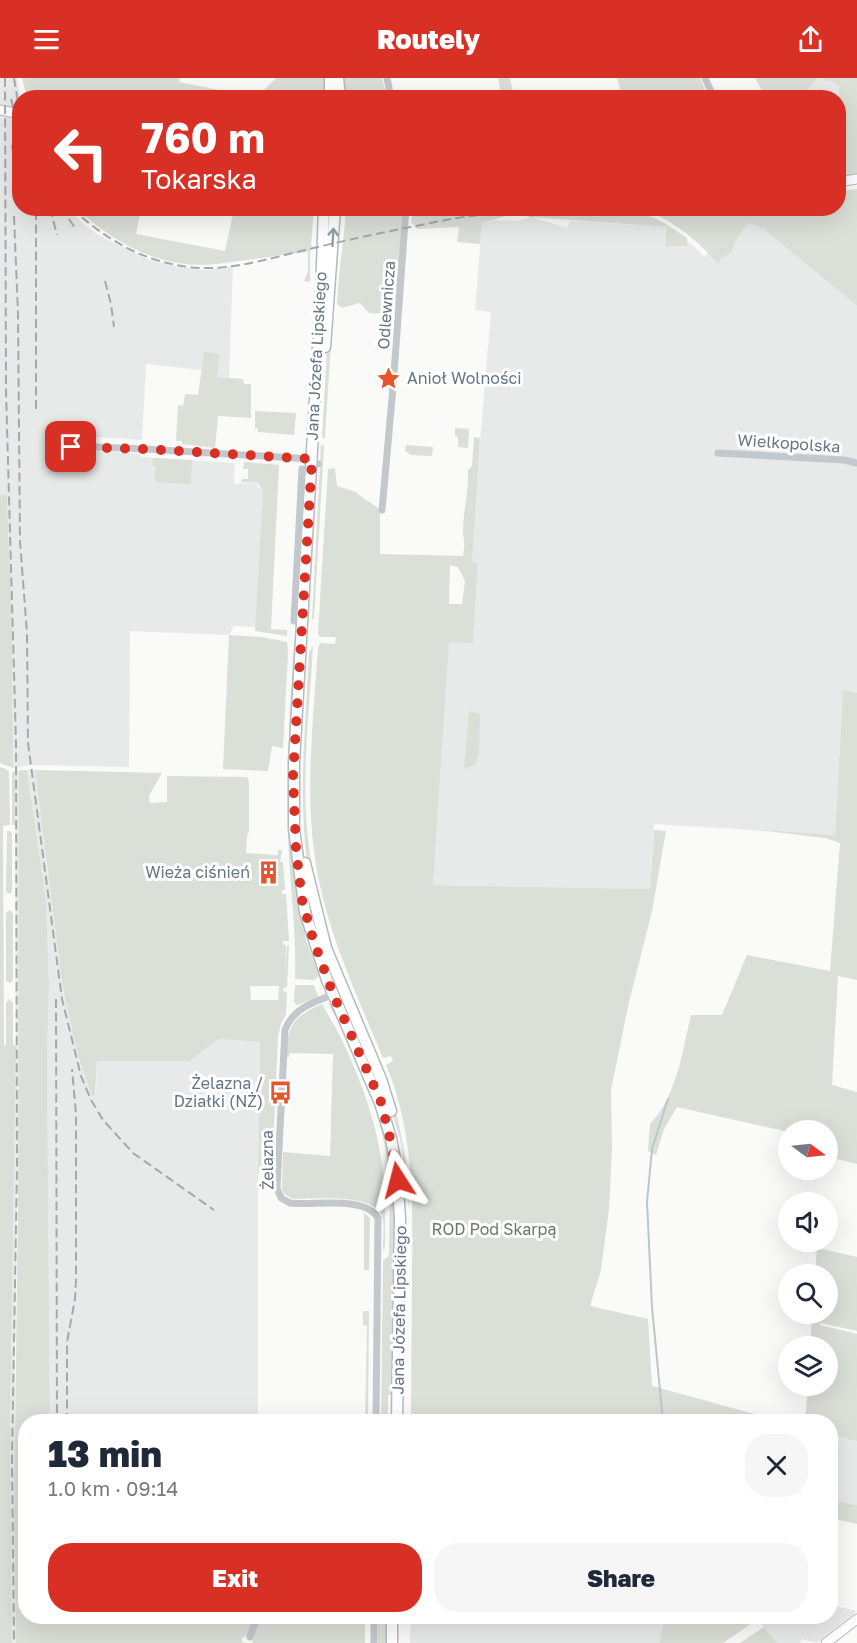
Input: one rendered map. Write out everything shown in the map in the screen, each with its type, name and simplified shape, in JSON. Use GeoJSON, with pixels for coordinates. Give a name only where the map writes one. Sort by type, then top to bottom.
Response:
{"type":"FeatureCollection","features":[{"type":"Feature","properties":{"kind":"main road","name":"Jana Józefa Lipskiego"},"geometry":{"type":"LineString","coordinates":[[316,459],[324,216]]}},
{"type":"Feature","properties":{"kind":"main road","name":"Jana Józefa Lipskiego"},"geometry":{"type":"LineString","coordinates":[[333,216],[294,762],[293,818],[305,912],[317,952],[381,1079],[394,1123],[403,1167],[407,1222],[404,1414]]}},
{"type":"Feature","properties":{"kind":"main road","name":"Jana Józefa Lipskiego"},"geometry":{"type":"LineString","coordinates":[[338,992],[381,1102],[397,1171],[400,1219],[398,1414]]}},
{"type":"Feature","properties":{"kind":"main road"},"geometry":{"type":"LineString","coordinates":[[392,1624],[392,1643]]}},
{"type":"Feature","properties":{"kind":"main road"},"geometry":{"type":"LineString","coordinates":[[399,1624],[399,1643]]}},
{"type":"Feature","properties":{"kind":"street","name":"Odlewnicza"},"geometry":{"type":"LineString","coordinates":[[381,510],[392,406],[405,216]]}},
{"type":"Feature","properties":{"kind":"street"},"geometry":{"type":"LineString","coordinates":[[71,447],[316,459]]}},
{"type":"Feature","properties":{"kind":"street","name":"Wielkopolska"},"geometry":{"type":"LineString","coordinates":[[718,453],[844,460],[857,463]]}},
{"type":"Feature","properties":{"kind":"street"},"geometry":{"type":"LineString","coordinates":[[294,621],[302,469]]}},
{"type":"Feature","properties":{"kind":"street","name":"Żelazna"},"geometry":{"type":"LineString","coordinates":[[338,992],[300,1009],[285,1030],[277,1188],[281,1198],[290,1203],[359,1205],[371,1209],[378,1218],[376,1414]]}},
{"type":"Feature","properties":{"kind":"street"},"geometry":{"type":"LineString","coordinates":[[826,1643],[857,1619]]}},
{"type":"Feature","properties":{"kind":"street"},"geometry":{"type":"LineString","coordinates":[[250,1637],[255,1624]]}},
{"type":"Feature","properties":{"kind":"street"},"geometry":{"type":"LineString","coordinates":[[374,1624],[374,1643]]}},
{"type":"Feature","properties":{"kind":"shaded area"},"geometry":{"type":"Polygon","coordinates":[[[0,78],[17,78],[19,90],[12,90],[12,216],[75,216],[98,235],[150,260],[205,270],[233,266],[229,378],[216,377],[220,354],[202,370],[146,364],[142,440],[95,437],[94,440],[82,439],[73,426],[66,427],[66,449],[235,463],[234,484],[257,482],[257,486],[263,491],[256,627],[234,626],[229,635],[130,631],[129,767],[32,765],[13,768],[12,627],[7,495],[0,494],[0,78]]]}},
{"type":"Feature","properties":{"kind":"shaded area"},"geometry":{"type":"Polygon","coordinates":[[[755,78],[857,78],[846,90],[762,90],[755,78]]]}},
{"type":"Feature","properties":{"kind":"shaded area"},"geometry":{"type":"Polygon","coordinates":[[[742,216],[749,216],[857,306],[857,693],[843,690],[835,835],[654,824],[650,889],[433,885],[449,641],[473,642],[478,563],[472,562],[473,527],[491,312],[475,310],[482,223],[496,220],[519,221],[531,217],[567,228],[570,221],[667,227],[666,247],[688,246],[688,242],[704,257],[742,216]]]}},
{"type":"Feature","properties":{"kind":"shaded area"},"geometry":{"type":"Polygon","coordinates":[[[27,770],[35,770],[62,982],[96,1094],[97,1061],[190,1061],[218,1039],[260,1042],[258,1414],[50,1414],[47,1061],[49,982],[46,901],[27,770]]]}},
{"type":"Feature","properties":{"kind":"shaded area"},"geometry":{"type":"Polygon","coordinates":[[[15,771],[19,771],[19,998],[15,1371],[16,1643],[12,1643],[10,1438],[16,1067],[15,771]]]}},
{"type":"Feature","properties":{"kind":"shaded area"},"geometry":{"type":"Polygon","coordinates":[[[838,1437],[857,1441],[857,1505],[838,1501],[838,1437]]]}},
{"type":"Feature","properties":{"kind":"shaded area"},"geometry":{"type":"Polygon","coordinates":[[[838,1607],[857,1611],[817,1643],[801,1639],[800,1643],[777,1643],[762,1624],[838,1624],[838,1607]]]}},
{"type":"Feature","properties":{"kind":"shaded area"},"geometry":{"type":"Polygon","coordinates":[[[411,1624],[663,1624],[659,1643],[410,1643],[411,1624]]]}},
{"type":"Feature","properties":{"kind":"green space"},"geometry":{"type":"Polygon","coordinates":[[[22,78],[180,78],[179,82],[219,90],[25,90],[22,78]]]}},
{"type":"Feature","properties":{"kind":"green space"},"geometry":{"type":"Polygon","coordinates":[[[276,78],[327,78],[327,90],[264,90],[276,78]]]}},
{"type":"Feature","properties":{"kind":"green space"},"geometry":{"type":"Polygon","coordinates":[[[341,78],[382,78],[385,90],[342,90],[341,78]]]}},
{"type":"Feature","properties":{"kind":"green space"},"geometry":{"type":"Polygon","coordinates":[[[498,78],[510,78],[513,90],[501,90],[498,78]]]}},
{"type":"Feature","properties":{"kind":"green space"},"geometry":{"type":"Polygon","coordinates":[[[617,78],[700,78],[705,90],[620,90],[617,78]]]}},
{"type":"Feature","properties":{"kind":"green space"},"geometry":{"type":"Polygon","coordinates":[[[755,78],[817,78],[807,90],[762,90],[755,78]]]}},
{"type":"Feature","properties":{"kind":"green space"},"geometry":{"type":"Polygon","coordinates":[[[823,78],[857,78],[857,174],[846,175],[846,90],[838,90],[841,87],[832,81],[825,81],[823,78]]]}},
{"type":"Feature","properties":{"kind":"green space"},"geometry":{"type":"Polygon","coordinates":[[[857,189],[857,306],[764,229],[751,223],[746,225],[736,240],[731,253],[722,258],[718,264],[684,232],[658,216],[846,216],[846,190],[857,189]]]}},
{"type":"Feature","properties":{"kind":"green space"},"geometry":{"type":"Polygon","coordinates":[[[86,216],[140,216],[136,234],[225,251],[232,216],[313,216],[312,246],[309,248],[312,249],[310,251],[310,282],[304,281],[308,272],[308,252],[216,264],[178,263],[141,252],[86,216]]]}},
{"type":"Feature","properties":{"kind":"green space"},"geometry":{"type":"Polygon","coordinates":[[[345,216],[402,216],[395,307],[382,313],[369,313],[360,303],[342,308],[337,304],[345,216]]]}},
{"type":"Feature","properties":{"kind":"green space"},"geometry":{"type":"Polygon","coordinates":[[[412,216],[506,216],[482,223],[480,244],[457,242],[459,227],[417,229],[411,222],[412,216]]]}},
{"type":"Feature","properties":{"kind":"green space"},"geometry":{"type":"Polygon","coordinates":[[[649,216],[663,222],[687,238],[688,246],[666,247],[666,227],[531,217],[649,216]]]}},
{"type":"Feature","properties":{"kind":"green space"},"geometry":{"type":"Polygon","coordinates":[[[337,244],[325,438],[322,438],[329,313],[337,244]]]}},
{"type":"Feature","properties":{"kind":"green space"},"geometry":{"type":"Polygon","coordinates":[[[204,352],[220,354],[217,377],[243,379],[244,384],[251,384],[251,418],[218,416],[215,448],[182,444],[182,441],[176,441],[178,405],[183,406],[185,394],[198,395],[204,352]]]}},
{"type":"Feature","properties":{"kind":"green space"},"geometry":{"type":"Polygon","coordinates":[[[255,411],[296,413],[294,435],[258,432],[258,428],[255,429],[255,411]]]}},
{"type":"Feature","properties":{"kind":"green space"},"geometry":{"type":"Polygon","coordinates":[[[455,428],[469,429],[468,448],[458,447],[455,428]]]}},
{"type":"Feature","properties":{"kind":"green space","name":"ROD Pod Skarpą"},"geometry":{"type":"Polygon","coordinates":[[[474,437],[480,438],[472,562],[478,563],[473,643],[449,642],[433,885],[650,889],[654,830],[666,831],[652,911],[629,1002],[611,1090],[612,1148],[609,1209],[601,1270],[590,1306],[648,1319],[652,1386],[755,1414],[411,1414],[412,1193],[407,1141],[402,1115],[386,1065],[393,1061],[391,1056],[383,1058],[347,971],[324,904],[314,852],[310,794],[318,648],[320,643],[335,644],[336,637],[320,637],[318,633],[328,469],[335,468],[337,486],[356,492],[380,510],[380,554],[463,556],[463,524],[468,470],[472,466],[474,437]],[[450,565],[449,604],[462,604],[465,581],[458,567],[450,565]]]}},
{"type":"Feature","properties":{"kind":"green space"},"geometry":{"type":"Polygon","coordinates":[[[321,445],[324,446],[314,619],[312,619],[321,445]]]}},
{"type":"Feature","properties":{"kind":"green space"},"geometry":{"type":"Polygon","coordinates":[[[406,445],[433,447],[432,456],[411,455],[405,451],[406,445]]]}},
{"type":"Feature","properties":{"kind":"green space"},"geometry":{"type":"Polygon","coordinates":[[[153,458],[192,460],[191,484],[155,480],[153,458]]]}},
{"type":"Feature","properties":{"kind":"green space"},"geometry":{"type":"Polygon","coordinates":[[[244,462],[279,465],[271,629],[287,630],[287,636],[255,631],[263,491],[257,482],[241,482],[242,479],[248,479],[248,469],[243,469],[244,462]]]}},
{"type":"Feature","properties":{"kind":"green space"},"geometry":{"type":"Polygon","coordinates":[[[0,494],[7,495],[12,627],[13,768],[0,763],[0,494]]]}},
{"type":"Feature","properties":{"kind":"green space"},"geometry":{"type":"Polygon","coordinates":[[[229,635],[262,637],[287,642],[283,748],[272,746],[268,771],[223,769],[229,635]]]}},
{"type":"Feature","properties":{"kind":"green space"},"geometry":{"type":"Polygon","coordinates":[[[294,644],[297,646],[290,789],[306,940],[319,976],[314,980],[295,979],[295,940],[288,843],[289,734],[294,644]]]}},
{"type":"Feature","properties":{"kind":"green space"},"geometry":{"type":"Polygon","coordinates":[[[313,646],[306,752],[306,816],[313,874],[322,912],[340,968],[337,969],[307,861],[304,835],[305,731],[309,653],[313,646]]]}},
{"type":"Feature","properties":{"kind":"green space"},"geometry":{"type":"Polygon","coordinates":[[[843,690],[857,693],[857,980],[838,976],[832,1085],[857,1092],[857,1164],[838,1159],[838,1120],[778,1120],[778,1130],[677,1107],[664,1129],[656,1155],[648,1151],[650,1124],[667,1100],[672,1087],[691,1015],[722,1015],[747,955],[830,971],[840,843],[825,838],[749,829],[835,835],[843,690]]]}},
{"type":"Feature","properties":{"kind":"green space"},"geometry":{"type":"Polygon","coordinates":[[[469,711],[480,714],[479,754],[475,765],[464,769],[469,711]]]}},
{"type":"Feature","properties":{"kind":"green space"},"geometry":{"type":"Polygon","coordinates":[[[0,767],[9,772],[10,825],[3,826],[4,1045],[6,1045],[6,1003],[9,999],[13,1003],[13,1045],[16,1046],[10,1438],[12,1643],[0,1643],[0,767]]]}},
{"type":"Feature","properties":{"kind":"green space"},"geometry":{"type":"Polygon","coordinates":[[[27,770],[46,901],[49,982],[47,1061],[50,1414],[18,1414],[18,1624],[252,1624],[248,1635],[242,1638],[242,1642],[246,1643],[16,1643],[14,1520],[18,1203],[19,771],[27,770]]]}},
{"type":"Feature","properties":{"kind":"green space"},"geometry":{"type":"Polygon","coordinates":[[[35,770],[162,773],[149,796],[150,803],[167,802],[167,776],[247,777],[249,782],[249,832],[246,853],[278,855],[278,850],[282,850],[280,862],[283,862],[285,890],[282,890],[282,894],[286,894],[289,941],[283,941],[283,945],[286,945],[285,971],[287,946],[289,945],[287,987],[283,989],[287,992],[286,1014],[278,1036],[272,1172],[258,1173],[260,1042],[218,1039],[190,1061],[97,1061],[95,1094],[92,1096],[78,1055],[62,982],[35,770]],[[250,986],[251,1000],[278,1000],[279,986],[250,986]]]}},
{"type":"Feature","properties":{"kind":"green space"},"geometry":{"type":"Polygon","coordinates":[[[15,771],[15,825],[12,825],[12,773],[15,771]]]}},
{"type":"Feature","properties":{"kind":"green space"},"geometry":{"type":"Polygon","coordinates":[[[7,831],[12,833],[12,891],[10,894],[6,892],[7,831]]]}},
{"type":"Feature","properties":{"kind":"green space"},"geometry":{"type":"Polygon","coordinates":[[[10,910],[13,913],[13,980],[10,983],[6,981],[6,913],[10,910]]]}},
{"type":"Feature","properties":{"kind":"green space"},"geometry":{"type":"Polygon","coordinates":[[[295,985],[314,985],[318,997],[297,1005],[294,1002],[295,985]]]}},
{"type":"Feature","properties":{"kind":"green space"},"geometry":{"type":"Polygon","coordinates":[[[328,1003],[332,1005],[379,1107],[389,1143],[397,1203],[395,1395],[388,1395],[388,1414],[381,1414],[383,1260],[389,1254],[388,1171],[375,1106],[349,1042],[328,1003]]]}},
{"type":"Feature","properties":{"kind":"green space"},"geometry":{"type":"Polygon","coordinates":[[[322,1004],[350,1057],[373,1121],[384,1189],[384,1253],[383,1221],[377,1209],[368,1204],[342,1199],[293,1199],[284,1194],[282,1189],[283,1152],[330,1156],[333,1054],[290,1053],[289,1057],[286,1057],[290,1030],[298,1018],[322,1004]]]}},
{"type":"Feature","properties":{"kind":"green space"},"geometry":{"type":"Polygon","coordinates":[[[381,1066],[393,1101],[401,1136],[407,1172],[409,1209],[402,1147],[381,1066]]]}},
{"type":"Feature","properties":{"kind":"green space"},"geometry":{"type":"Polygon","coordinates":[[[364,1213],[370,1218],[369,1270],[364,1270],[364,1213]]]}},
{"type":"Feature","properties":{"kind":"green space"},"geometry":{"type":"Polygon","coordinates":[[[817,1252],[835,1252],[857,1257],[857,1331],[825,1324],[838,1324],[838,1264],[816,1264],[817,1252]]]}},
{"type":"Feature","properties":{"kind":"green space"},"geometry":{"type":"Polygon","coordinates":[[[363,1311],[369,1311],[368,1414],[365,1414],[367,1326],[363,1325],[363,1311]]]}},
{"type":"Feature","properties":{"kind":"green space"},"geometry":{"type":"Polygon","coordinates":[[[811,1324],[820,1324],[857,1334],[857,1441],[838,1437],[838,1414],[806,1414],[807,1396],[838,1396],[838,1336],[811,1336],[811,1324]]]}},
{"type":"Feature","properties":{"kind":"green space"},"geometry":{"type":"Polygon","coordinates":[[[838,1501],[857,1505],[857,1524],[838,1520],[838,1501]]]}},
{"type":"Feature","properties":{"kind":"green space"},"geometry":{"type":"Polygon","coordinates":[[[257,1624],[365,1624],[365,1643],[252,1643],[257,1624]]]}},
{"type":"Feature","properties":{"kind":"green space"},"geometry":{"type":"Polygon","coordinates":[[[378,1624],[389,1624],[389,1643],[378,1643],[378,1624]]]}},
{"type":"Feature","properties":{"kind":"green space"},"geometry":{"type":"Polygon","coordinates":[[[663,1624],[751,1624],[723,1643],[659,1643],[663,1624]]]}},
{"type":"Feature","properties":{"kind":"green space"},"geometry":{"type":"Polygon","coordinates":[[[764,1627],[777,1643],[740,1643],[764,1627]]]}},
{"type":"Feature","properties":{"kind":"waterway"},"geometry":{"type":"LineString","coordinates":[[662,1414],[652,1307],[647,1202],[652,1149],[668,1099]]}},
{"type":"Feature","properties":{"kind":"railway"},"geometry":{"type":"LineString","coordinates":[[5,78],[6,391],[16,743],[17,1168],[12,1458],[14,1643]]}},
{"type":"Feature","properties":{"kind":"railway"},"geometry":{"type":"LineString","coordinates":[[14,78],[16,90]]}},
{"type":"Feature","properties":{"kind":"railway"},"geometry":{"type":"LineString","coordinates":[[11,99],[12,103]]}},
{"type":"Feature","properties":{"kind":"railway"},"geometry":{"type":"LineString","coordinates":[[14,216],[18,313],[20,541],[27,633],[28,743],[62,999],[81,1076],[103,1120],[133,1153],[214,1210]]}},
{"type":"Feature","properties":{"kind":"railway"},"geometry":{"type":"LineString","coordinates":[[36,216],[36,409]]}},
{"type":"Feature","properties":{"kind":"railway"},"geometry":{"type":"LineString","coordinates":[[52,216],[57,235]]}},
{"type":"Feature","properties":{"kind":"railway"},"geometry":{"type":"LineString","coordinates":[[67,216],[76,229]]}},
{"type":"Feature","properties":{"kind":"railway"},"geometry":{"type":"LineString","coordinates":[[81,216],[100,231],[131,250],[166,263],[202,268],[243,265],[365,236],[472,216]]}},
{"type":"Feature","properties":{"kind":"railway"},"geometry":{"type":"LineString","coordinates":[[105,281],[114,327]]}},
{"type":"Feature","properties":{"kind":"railway"},"geometry":{"type":"LineString","coordinates":[[56,999],[57,1414]]}},
{"type":"Feature","properties":{"kind":"railway"},"geometry":{"type":"LineString","coordinates":[[67,1414],[67,1342],[75,1299],[76,1279],[76,1114],[72,1069]]}},
{"type":"Feature","properties":{"kind":"place","name":"Anioł Wolności"},"geometry":{"type":"Point","coordinates":[389,378]}},
{"type":"Feature","properties":{"kind":"place","name":"Wieża ciśnień"},"geometry":{"type":"Point","coordinates":[268,872]}},
{"type":"Feature","properties":{"kind":"place","name":"Żelazna / Działki (NŻ)"},"geometry":{"type":"Point","coordinates":[281,1092]}},
{"type":"Feature","properties":{"kind":"route"},"geometry":{"type":"LineString","coordinates":[[71,447],[312,459],[293,776],[293,818],[302,900],[322,968],[381,1102],[398,1180]]}}]}
